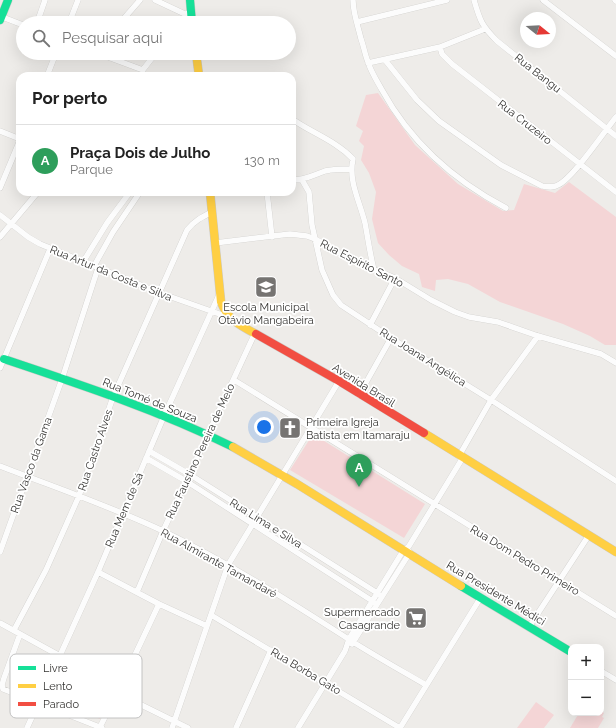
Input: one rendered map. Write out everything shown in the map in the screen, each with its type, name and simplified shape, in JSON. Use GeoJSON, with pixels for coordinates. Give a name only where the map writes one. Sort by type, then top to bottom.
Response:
{"type":"FeatureCollection","features":[{"type":"Feature","properties":{"kind":"street"},"geometry":{"type":"LineString","coordinates":[[8,0],[0,18],[16,23]]}},
{"type":"Feature","properties":{"kind":"street"},"geometry":{"type":"LineString","coordinates":[[39,16],[45,0]]}},
{"type":"Feature","properties":{"kind":"street"},"geometry":{"type":"LineString","coordinates":[[72,16],[78,0]]}},
{"type":"Feature","properties":{"kind":"street"},"geometry":{"type":"LineString","coordinates":[[126,16],[140,0]]}},
{"type":"Feature","properties":{"kind":"street"},"geometry":{"type":"LineString","coordinates":[[156,0],[189,13]]}},
{"type":"Feature","properties":{"kind":"street"},"geometry":{"type":"LineString","coordinates":[[190,0],[190,16]]}},
{"type":"Feature","properties":{"kind":"street"},"geometry":{"type":"LineString","coordinates":[[353,0],[357,22],[368,63],[387,100],[419,144],[432,157],[477,192],[506,208]]}},
{"type":"Feature","properties":{"kind":"street"},"geometry":{"type":"LineString","coordinates":[[357,22],[447,0]]}},
{"type":"Feature","properties":{"kind":"street","name":"Rua Bangu"},"geometry":{"type":"LineString","coordinates":[[474,0],[478,14],[485,29],[497,41],[616,136]]}},
{"type":"Feature","properties":{"kind":"street"},"geometry":{"type":"LineString","coordinates":[[543,0],[616,56]]}},
{"type":"Feature","properties":{"kind":"street"},"geometry":{"type":"LineString","coordinates":[[186,16],[189,13]]}},
{"type":"Feature","properties":{"kind":"street"},"geometry":{"type":"LineString","coordinates":[[368,63],[440,46],[485,29]]}},
{"type":"Feature","properties":{"kind":"street","name":"Rua Cruzeiro"},"geometry":{"type":"LineString","coordinates":[[440,46],[442,54],[452,64],[616,192]]}},
{"type":"Feature","properties":{"kind":"street"},"geometry":{"type":"LineString","coordinates":[[49,72],[53,60]]}},
{"type":"Feature","properties":{"kind":"street"},"geometry":{"type":"LineString","coordinates":[[116,60],[143,70],[151,60]]}},
{"type":"Feature","properties":{"kind":"street"},"geometry":{"type":"LineString","coordinates":[[197,60],[198,72]]}},
{"type":"Feature","properties":{"kind":"street"},"geometry":{"type":"LineString","coordinates":[[385,60],[417,100],[439,121],[501,165],[542,186],[557,186],[563,182],[616,117]]}},
{"type":"Feature","properties":{"kind":"street"},"geometry":{"type":"LineString","coordinates":[[296,122],[305,129],[337,146],[353,159],[351,169],[353,183],[365,223],[374,270]]}},
{"type":"Feature","properties":{"kind":"street"},"geometry":{"type":"LineString","coordinates":[[0,131],[16,137]]}},
{"type":"Feature","properties":{"kind":"street"},"geometry":{"type":"LineString","coordinates":[[0,188],[16,149]]}},
{"type":"Feature","properties":{"kind":"street"},"geometry":{"type":"LineString","coordinates":[[296,180],[302,180],[326,171],[351,169]]}},
{"type":"Feature","properties":{"kind":"street","name":"Rua Joana Angélica"},"geometry":{"type":"LineString","coordinates":[[302,180],[309,192],[312,225],[322,270],[333,295],[341,305],[370,325],[491,400],[616,482]]}},
{"type":"Feature","properties":{"kind":"street"},"geometry":{"type":"LineString","coordinates":[[0,237],[35,196]]}},
{"type":"Feature","properties":{"kind":"street"},"geometry":{"type":"LineString","coordinates":[[83,262],[107,223],[127,196]]}},
{"type":"Feature","properties":{"kind":"street","name":"Rua Vasco da Gama"},"geometry":{"type":"LineString","coordinates":[[0,552],[62,378],[96,267],[113,232],[137,196]]}},
{"type":"Feature","properties":{"kind":"street"},"geometry":{"type":"LineString","coordinates":[[210,196],[220,292],[224,310],[228,318]]}},
{"type":"Feature","properties":{"kind":"street"},"geometry":{"type":"LineString","coordinates":[[267,196],[272,236]]}},
{"type":"Feature","properties":{"kind":"street","name":"Rua Castro Alves"},"geometry":{"type":"LineString","coordinates":[[14,630],[46,570],[79,496],[113,397],[188,230],[193,223],[212,212]]}},
{"type":"Feature","properties":{"kind":"street","name":"Rua Artur da Costa e Silva"},"geometry":{"type":"LineString","coordinates":[[0,215],[28,237],[50,248],[160,293],[228,318]]}},
{"type":"Feature","properties":{"kind":"street","name":"Rua Espírito Santo"},"geometry":{"type":"LineString","coordinates":[[215,243],[300,234],[315,239],[338,253],[395,278],[431,300],[455,312],[469,317],[498,322],[538,336],[601,354],[616,363]]}},
{"type":"Feature","properties":{"kind":"street"},"geometry":{"type":"LineString","coordinates":[[0,368],[50,248]]}},
{"type":"Feature","properties":{"kind":"street"},"geometry":{"type":"LineString","coordinates":[[370,325],[395,278]]}},
{"type":"Feature","properties":{"kind":"street","name":"Rua Mem de Sá"},"geometry":{"type":"LineString","coordinates":[[61,654],[98,572],[164,416],[220,292]]}},
{"type":"Feature","properties":{"kind":"street","name":"Avenida Brasil"},"geometry":{"type":"LineString","coordinates":[[228,318],[338,382],[616,552]]}},
{"type":"Feature","properties":{"kind":"street","name":"Rua Faustino Pereira de Melo"},"geometry":{"type":"LineString","coordinates":[[136,592],[189,474],[255,334]]}},
{"type":"Feature","properties":{"kind":"street"},"geometry":{"type":"LineString","coordinates":[[298,728],[434,505],[491,400],[538,336]]}},
{"type":"Feature","properties":{"kind":"street"},"geometry":{"type":"LineString","coordinates":[[359,395],[391,338]]}},
{"type":"Feature","properties":{"kind":"street","name":"Rua Tomé de Souza"},"geometry":{"type":"LineString","coordinates":[[4,359],[62,378],[164,416],[208,435],[283,475]]}},
{"type":"Feature","properties":{"kind":"street","name":"Rua Dom Pedro Primeiro"},"geometry":{"type":"LineString","coordinates":[[234,380],[434,505],[560,580],[616,616]]}},
{"type":"Feature","properties":{"kind":"street"},"geometry":{"type":"LineString","coordinates":[[172,728],[228,565],[338,382]]}},
{"type":"Feature","properties":{"kind":"street","name":"Rua Lima e Silva"},"geometry":{"type":"LineString","coordinates":[[149,451],[189,474],[256,518],[380,595]]}},
{"type":"Feature","properties":{"kind":"street","name":"Rua Lima e Silva"},"geometry":{"type":"LineString","coordinates":[[146,458],[186,481],[375,603]]}},
{"type":"Feature","properties":{"kind":"street","name":"Rua Almirante Tamandaré"},"geometry":{"type":"LineString","coordinates":[[0,466],[123,513],[163,531],[228,565],[351,641],[426,685]]}},
{"type":"Feature","properties":{"kind":"street","name":"Rua Presidente Médici"},"geometry":{"type":"LineString","coordinates":[[283,475],[568,650]]}},
{"type":"Feature","properties":{"kind":"street"},"geometry":{"type":"LineString","coordinates":[[529,626],[589,535]]}},
{"type":"Feature","properties":{"kind":"street"},"geometry":{"type":"LineString","coordinates":[[98,572],[159,604],[207,626]]}},
{"type":"Feature","properties":{"kind":"street"},"geometry":{"type":"LineString","coordinates":[[400,728],[481,597]]}},
{"type":"Feature","properties":{"kind":"street"},"geometry":{"type":"LineString","coordinates":[[135,654],[159,604]]}},
{"type":"Feature","properties":{"kind":"street","name":"Rua Borba Gato"},"geometry":{"type":"LineString","coordinates":[[211,615],[400,728]]}},
{"type":"Feature","properties":{"kind":"street"},"geometry":{"type":"LineString","coordinates":[[0,623],[56,654]]}},
{"type":"Feature","properties":{"kind":"street"},"geometry":{"type":"LineString","coordinates":[[13,654],[20,634]]}},
{"type":"Feature","properties":{"kind":"street"},"geometry":{"type":"LineString","coordinates":[[236,728],[271,650]]}},
{"type":"Feature","properties":{"kind":"street"},"geometry":{"type":"LineString","coordinates":[[10,662],[2,685],[4,689],[10,691]]}},
{"type":"Feature","properties":{"kind":"street"},"geometry":{"type":"LineString","coordinates":[[604,673],[616,680]]}},
{"type":"Feature","properties":{"kind":"street"},"geometry":{"type":"LineString","coordinates":[[142,705],[188,728]]}},
{"type":"Feature","properties":{"kind":"street","name":"Rua Mem de Sá"},"geometry":{"type":"LineString","coordinates":[[27,728],[32,718]]}},
{"type":"Feature","properties":{"kind":"street"},"geometry":{"type":"LineString","coordinates":[[76,718],[101,728],[106,718]]}},
{"type":"Feature","properties":{"kind":"shaded area"},"geometry":{"type":"Polygon","coordinates":[[[378,93],[415,145],[458,184],[503,211],[514,210],[524,184],[555,193],[569,182],[616,217],[616,345],[605,345],[590,336],[563,324],[500,302],[468,284],[448,279],[436,280],[435,291],[422,287],[419,274],[402,266],[389,255],[378,243],[372,219],[376,192],[369,173],[361,160],[364,146],[359,141],[363,131],[356,126],[366,95],[378,93]]]}},
{"type":"Feature","properties":{"kind":"shaded area"},"geometry":{"type":"Polygon","coordinates":[[[313,434],[425,504],[404,538],[290,470],[313,434]]]}},
{"type":"Feature","properties":{"kind":"shaded area"},"geometry":{"type":"Polygon","coordinates":[[[536,702],[554,715],[544,728],[517,728],[536,702]]]}},
{"type":"Feature","properties":{"kind":"shaded area"},"geometry":{"type":"Polygon","coordinates":[[[577,716],[602,716],[604,718],[598,728],[570,728],[577,716]]]}},
{"type":"Feature","properties":{"kind":"traffic: fast"},"geometry":{"type":"LineString","coordinates":[[0,20],[8,0]]}},
{"type":"Feature","properties":{"kind":"traffic: fast"},"geometry":{"type":"LineString","coordinates":[[190,0],[191,16]]}},
{"type":"Feature","properties":{"kind":"traffic: fast"},"geometry":{"type":"LineString","coordinates":[[4,359],[149,410],[233,447]]}},
{"type":"Feature","properties":{"kind":"traffic: fast"},"geometry":{"type":"LineString","coordinates":[[461,586],[568,650]]}},
{"type":"Feature","properties":{"kind":"traffic: slow"},"geometry":{"type":"LineString","coordinates":[[197,60],[198,72]]}},
{"type":"Feature","properties":{"kind":"traffic: slow"},"geometry":{"type":"LineString","coordinates":[[210,196],[221,302],[231,317],[240,325],[256,334]]}},
{"type":"Feature","properties":{"kind":"traffic: slow"},"geometry":{"type":"LineString","coordinates":[[424,433],[616,552]]}},
{"type":"Feature","properties":{"kind":"traffic: slow"},"geometry":{"type":"LineString","coordinates":[[233,447],[297,484],[461,586]]}},
{"type":"Feature","properties":{"kind":"traffic: jam"},"geometry":{"type":"LineString","coordinates":[[256,334],[339,381],[424,433]]}},
{"type":"Feature","properties":{"kind":"place","name":"Escola Municipal Otávio Mangabeira"},"geometry":{"type":"Point","coordinates":[266,287]}},
{"type":"Feature","properties":{"kind":"place","name":"Primeira Igreja Batista em Itamaraju"},"geometry":{"type":"Point","coordinates":[290,428]}},
{"type":"Feature","properties":{"kind":"place","name":"Praça Dois de Julho"},"geometry":{"type":"Point","coordinates":[359,487]}},
{"type":"Feature","properties":{"kind":"place","name":"Supermercado Casagrande"},"geometry":{"type":"Point","coordinates":[416,618]}}]}
